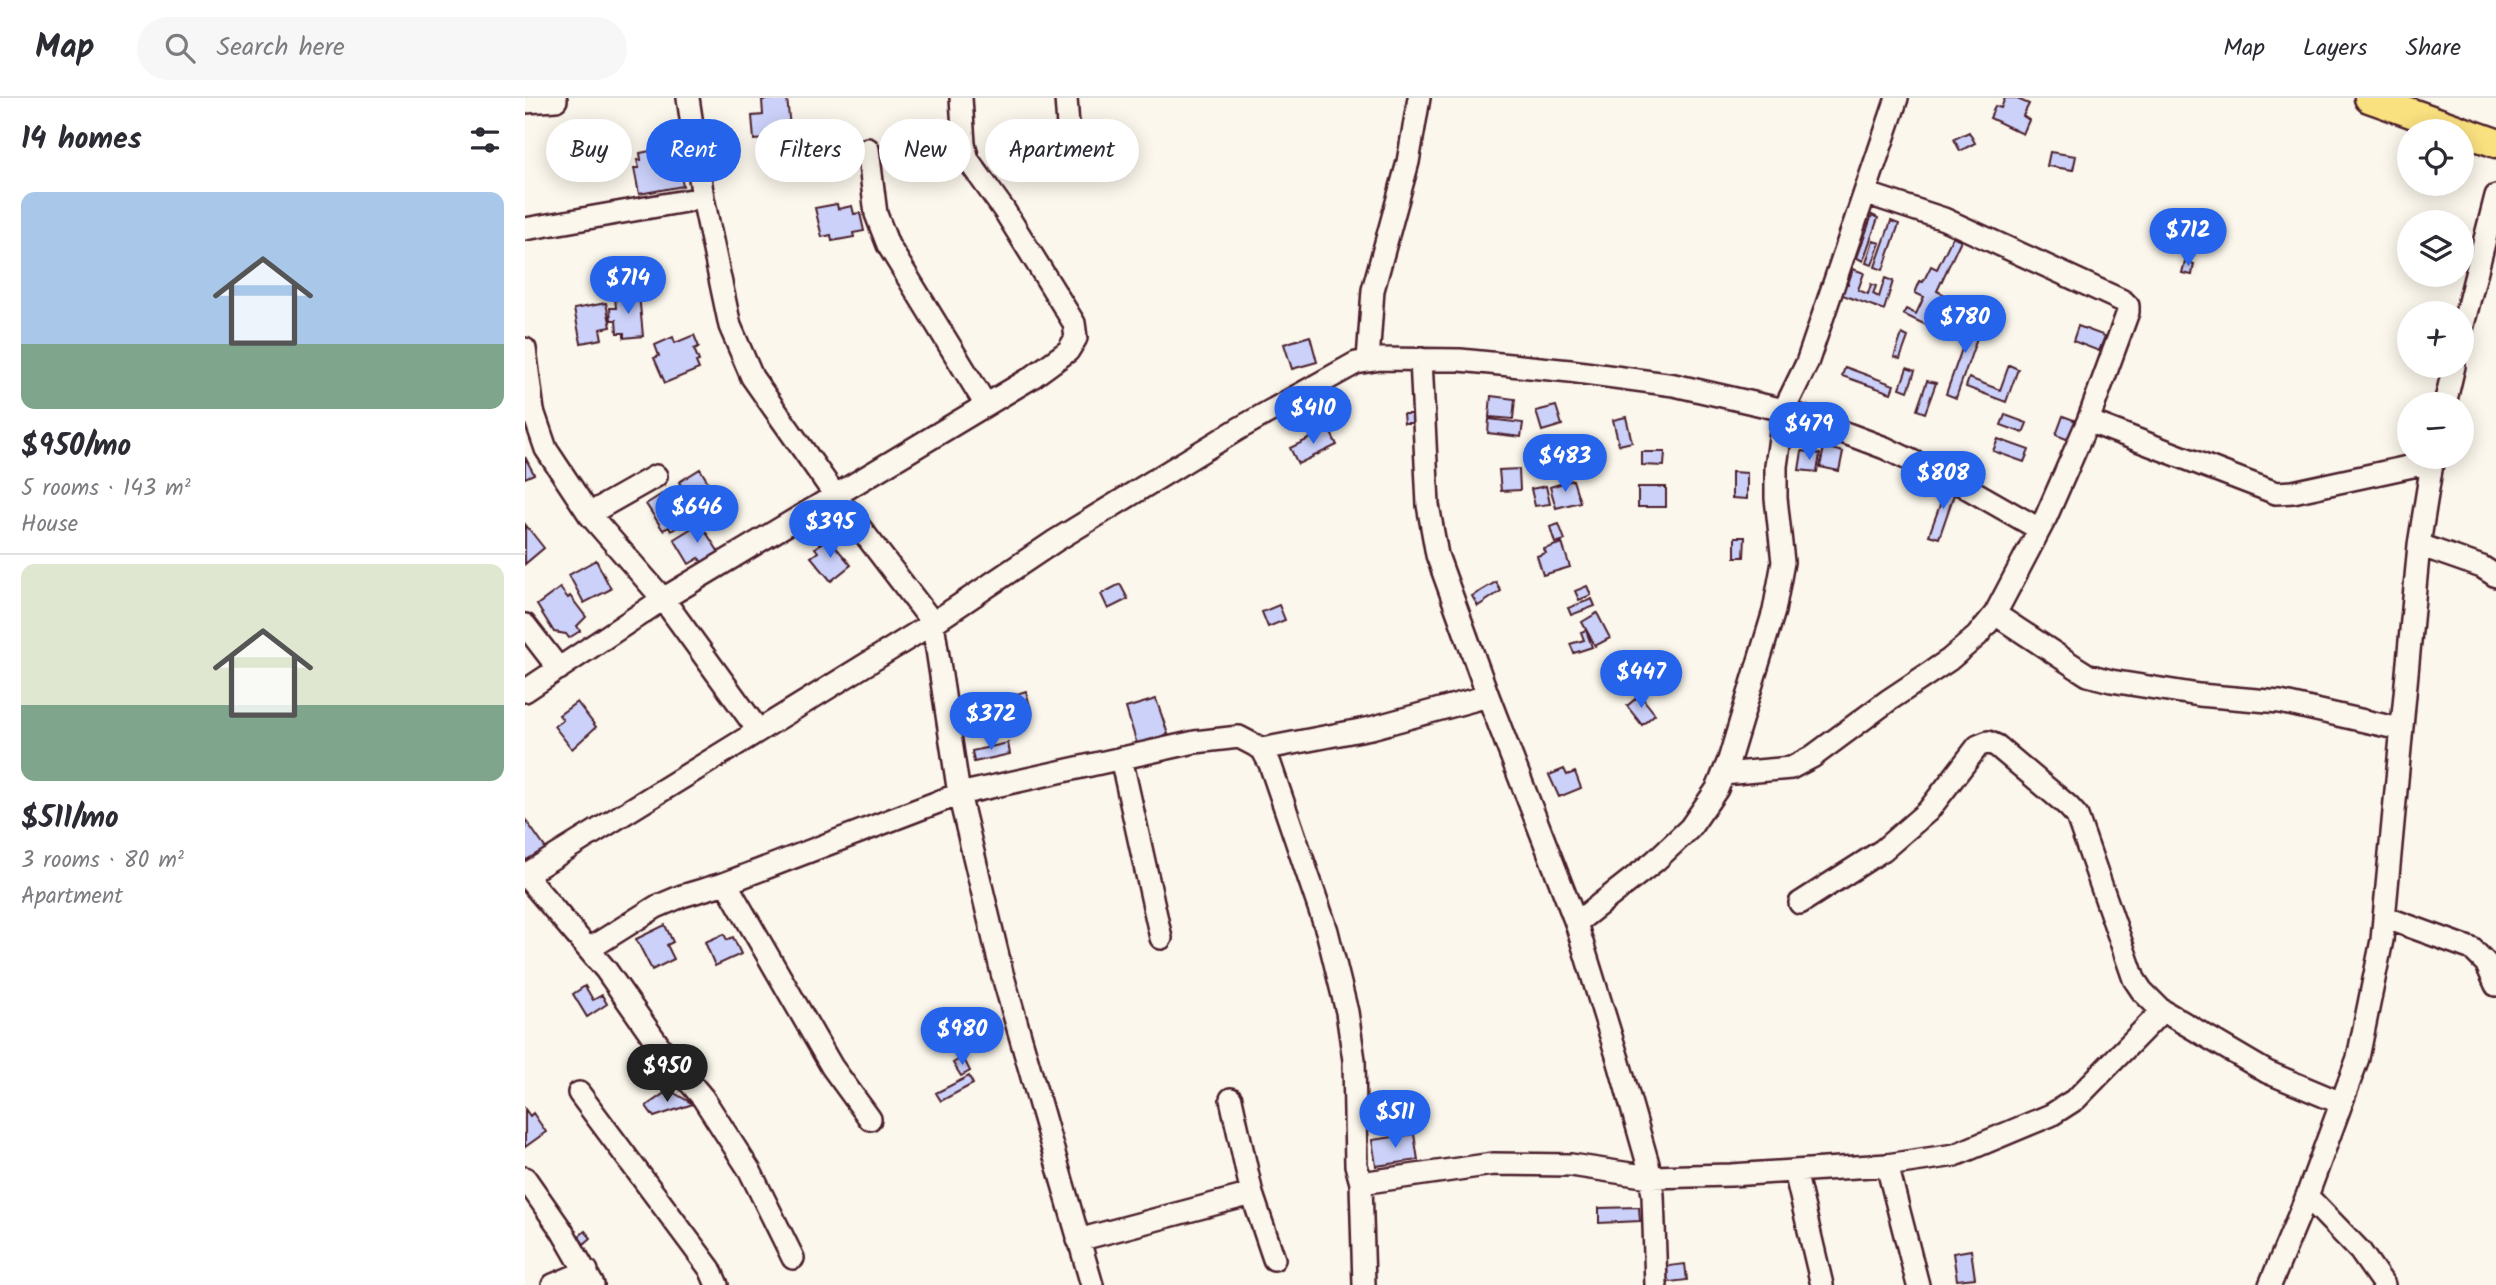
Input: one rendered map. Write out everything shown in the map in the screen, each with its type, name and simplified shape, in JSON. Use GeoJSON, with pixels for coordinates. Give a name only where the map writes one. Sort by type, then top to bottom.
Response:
{"type":"FeatureCollection","features":[{"type":"Feature","properties":{"kind":"main road"},"geometry":{"type":"LineString","coordinates":[[2369,98],[2496,143]]}},
{"type":"Feature","properties":{"kind":"street"},"geometry":{"type":"LineString","coordinates":[[688,98],[703,198],[730,326],[752,377],[835,495],[933,623],[959,794],[1002,973],[1092,1285]]}},
{"type":"Feature","properties":{"kind":"street"},"geometry":{"type":"LineString","coordinates":[[525,691],[663,599],[1031,378],[1068,351],[1076,338],[1074,323],[1011,221],[968,160],[964,144],[961,98]]}},
{"type":"Feature","properties":{"kind":"street"},"geometry":{"type":"LineString","coordinates":[[1066,98],[1067,119]]}},
{"type":"Feature","properties":{"kind":"street"},"geometry":{"type":"LineString","coordinates":[[1368,360],[1373,290],[1408,162],[1419,98]]}},
{"type":"Feature","properties":{"kind":"street"},"geometry":{"type":"LineString","coordinates":[[1576,923],[1655,861],[1690,828],[1717,789],[1723,774],[1774,611],[1783,562],[1776,498],[1776,466],[1784,410],[1807,363],[1897,98]]}},
{"type":"Feature","properties":{"kind":"street"},"geometry":{"type":"LineString","coordinates":[[525,102],[555,100]]}},
{"type":"Feature","properties":{"kind":"street"},"geometry":{"type":"LineString","coordinates":[[868,149],[880,227],[893,254],[986,405]]}},
{"type":"Feature","properties":{"kind":"street"},"geometry":{"type":"LineString","coordinates":[[1723,774],[1791,768],[1812,757],[1949,660],[1977,636],[1995,614],[2039,529],[2088,421],[2128,312],[2128,306],[2123,301],[1944,219],[1864,193]]}},
{"type":"Feature","properties":{"kind":"street"},"geometry":{"type":"LineString","coordinates":[[2469,301],[2496,196]]}},
{"type":"Feature","properties":{"kind":"street"},"geometry":{"type":"LineString","coordinates":[[525,229],[703,198]]}},
{"type":"Feature","properties":{"kind":"street"},"geometry":{"type":"LineString","coordinates":[[525,349],[533,411],[546,449],[589,514],[663,599],[758,730]]}},
{"type":"Feature","properties":{"kind":"street"},"geometry":{"type":"LineString","coordinates":[[1421,359],[1428,505],[1437,555],[1488,696],[1576,923],[1618,1059],[1649,1164],[1657,1285]]}},
{"type":"Feature","properties":{"kind":"street"},"geometry":{"type":"LineString","coordinates":[[793,1258],[750,1171],[703,1098],[660,1047],[589,949],[525,875],[933,623],[1055,541],[1240,428],[1348,366],[1368,360],[1459,360],[1528,366],[1674,385],[1784,410],[1885,447],[1962,485],[2039,529]]}},
{"type":"Feature","properties":{"kind":"street"},"geometry":{"type":"LineString","coordinates":[[2088,421],[2276,493],[2293,492],[2397,467]]}},
{"type":"Feature","properties":{"kind":"street"},"geometry":{"type":"LineString","coordinates":[[2270,1285],[2307,1196],[2358,1058],[2382,940],[2400,729],[2412,636],[2419,545],[2430,469]]}},
{"type":"Feature","properties":{"kind":"street"},"geometry":{"type":"LineString","coordinates":[[589,514],[656,476]]}},
{"type":"Feature","properties":{"kind":"street"},"geometry":{"type":"LineString","coordinates":[[2419,545],[2482,567],[2496,576]]}},
{"type":"Feature","properties":{"kind":"street"},"geometry":{"type":"LineString","coordinates":[[1995,614],[2088,675],[2199,695],[2280,702],[2400,729]]}},
{"type":"Feature","properties":{"kind":"street"},"geometry":{"type":"LineString","coordinates":[[525,625],[559,669]]}},
{"type":"Feature","properties":{"kind":"street"},"geometry":{"type":"LineString","coordinates":[[1262,749],[1371,728],[1488,696]]}},
{"type":"Feature","properties":{"kind":"street"},"geometry":{"type":"LineString","coordinates":[[589,949],[656,907],[682,896],[726,883],[959,794],[1195,742],[1239,737],[1262,749],[1270,764],[1327,931],[1347,1012],[1354,1060],[1356,1166],[1361,1183],[1364,1285]]}},
{"type":"Feature","properties":{"kind":"street"},"geometry":{"type":"LineString","coordinates":[[1800,903],[1883,850],[1928,810],[1978,746],[1988,742],[1997,746],[2077,816],[2134,979],[2141,992],[2162,1011],[2267,1072],[2341,1103]]}},
{"type":"Feature","properties":{"kind":"street"},"geometry":{"type":"LineString","coordinates":[[1121,758],[1161,938]]}},
{"type":"Feature","properties":{"kind":"street"},"geometry":{"type":"LineString","coordinates":[[726,883],[832,1067],[870,1119]]}},
{"type":"Feature","properties":{"kind":"street"},"geometry":{"type":"LineString","coordinates":[[2385,917],[2472,949],[2486,962],[2496,985]]}},
{"type":"Feature","properties":{"kind":"street"},"geometry":{"type":"LineString","coordinates":[[1361,1183],[1493,1164],[1571,1164],[1650,1177],[1887,1165],[1955,1155],[2062,1109],[2076,1099],[2162,1011]]}},
{"type":"Feature","properties":{"kind":"street"},"geometry":{"type":"LineString","coordinates":[[579,1093],[709,1269],[717,1285]]}},
{"type":"Feature","properties":{"kind":"street"},"geometry":{"type":"LineString","coordinates":[[1231,1099],[1252,1195],[1275,1259]]}},
{"type":"Feature","properties":{"kind":"street"},"geometry":{"type":"LineString","coordinates":[[1887,1165],[1918,1285]]}},
{"type":"Feature","properties":{"kind":"street"},"geometry":{"type":"LineString","coordinates":[[1795,1171],[1822,1285]]}},
{"type":"Feature","properties":{"kind":"street"},"geometry":{"type":"LineString","coordinates":[[525,1178],[562,1231],[590,1278],[553,1285]]}},
{"type":"Feature","properties":{"kind":"street"},"geometry":{"type":"LineString","coordinates":[[1078,1240],[1252,1195]]}},
{"type":"Feature","properties":{"kind":"street"},"geometry":{"type":"LineString","coordinates":[[2307,1196],[2360,1251],[2384,1285]]}},
{"type":"Feature","properties":{"kind":"building"},"geometry":{"type":"Polygon","coordinates":[[[787,98],[789,119],[755,119],[754,140],[752,116],[763,115],[762,100],[787,98]]]}},
{"type":"Feature","properties":{"kind":"building"},"geometry":{"type":"Polygon","coordinates":[[[2005,98],[2015,98],[2029,104],[2023,116],[2029,120],[2023,134],[1990,118],[1995,106],[2001,108],[2005,98]]]}},
{"type":"Feature","properties":{"kind":"building"},"geometry":{"type":"Polygon","coordinates":[[[1969,132],[1975,143],[1960,151],[1954,139],[1969,132]]]}},
{"type":"Feature","properties":{"kind":"building"},"geometry":{"type":"Polygon","coordinates":[[[646,152],[646,182],[682,182],[683,186],[639,194],[634,168],[639,168],[637,160],[641,160],[640,153],[646,152]]]}},
{"type":"Feature","properties":{"kind":"building"},"geometry":{"type":"Polygon","coordinates":[[[2050,152],[2076,156],[2073,170],[2047,166],[2050,152]]]}},
{"type":"Feature","properties":{"kind":"building"},"geometry":{"type":"Polygon","coordinates":[[[837,204],[838,209],[852,206],[854,214],[860,213],[864,231],[853,233],[854,237],[832,241],[831,235],[822,237],[815,208],[837,204]]]}},
{"type":"Feature","properties":{"kind":"building"},"geometry":{"type":"Polygon","coordinates":[[[2183,208],[2221,220],[2215,240],[2177,228],[2183,208]]]}},
{"type":"Feature","properties":{"kind":"building"},"geometry":{"type":"Polygon","coordinates":[[[1872,215],[1878,218],[1863,261],[1857,258],[1872,215]]]}},
{"type":"Feature","properties":{"kind":"building"},"geometry":{"type":"Polygon","coordinates":[[[1891,221],[1899,224],[1883,270],[1875,267],[1891,221]]]}},
{"type":"Feature","properties":{"kind":"building"},"geometry":{"type":"Polygon","coordinates":[[[1953,236],[1961,240],[1937,291],[1945,295],[1930,327],[1903,314],[1906,309],[1916,314],[1924,297],[1915,293],[1920,281],[1923,282],[1931,266],[1937,269],[1953,236]]]}},
{"type":"Feature","properties":{"kind":"building"},"geometry":{"type":"Polygon","coordinates":[[[1873,241],[1880,243],[1872,265],[1866,263],[1873,241]]]}},
{"type":"Feature","properties":{"kind":"building"},"geometry":{"type":"Polygon","coordinates":[[[2185,261],[2194,264],[2192,275],[2182,273],[2185,261]]]}},
{"type":"Feature","properties":{"kind":"building"},"geometry":{"type":"Polygon","coordinates":[[[1853,269],[1864,273],[1858,290],[1868,294],[1871,284],[1876,286],[1873,294],[1879,297],[1885,278],[1893,281],[1884,310],[1837,293],[1841,282],[1848,284],[1853,269]]]}},
{"type":"Feature","properties":{"kind":"building"},"geometry":{"type":"Polygon","coordinates":[[[639,294],[643,336],[624,338],[624,333],[617,333],[616,320],[611,320],[610,308],[616,308],[615,297],[639,294]]]}},
{"type":"Feature","properties":{"kind":"building"},"geometry":{"type":"Polygon","coordinates":[[[606,303],[611,327],[600,329],[602,339],[581,343],[574,309],[606,303]]]}},
{"type":"Feature","properties":{"kind":"building"},"geometry":{"type":"Polygon","coordinates":[[[1975,312],[1985,315],[1956,398],[1946,394],[1975,312]]]}},
{"type":"Feature","properties":{"kind":"building"},"geometry":{"type":"Polygon","coordinates":[[[2078,326],[2105,336],[2099,351],[2073,341],[2078,326]]]}},
{"type":"Feature","properties":{"kind":"building"},"geometry":{"type":"Polygon","coordinates":[[[1902,334],[1908,337],[1900,359],[1894,357],[1902,334]]]}},
{"type":"Feature","properties":{"kind":"building"},"geometry":{"type":"Polygon","coordinates":[[[694,335],[699,347],[694,349],[699,369],[665,383],[654,358],[659,356],[655,345],[673,337],[675,343],[694,335]]]}},
{"type":"Feature","properties":{"kind":"building"},"geometry":{"type":"Polygon","coordinates":[[[1310,336],[1317,362],[1292,369],[1284,344],[1310,336]]]}},
{"type":"Feature","properties":{"kind":"building"},"geometry":{"type":"Polygon","coordinates":[[[2009,365],[2018,369],[2006,402],[1966,387],[1969,378],[2000,390],[2009,365]]]}},
{"type":"Feature","properties":{"kind":"building"},"geometry":{"type":"Polygon","coordinates":[[[1845,367],[1894,385],[1891,393],[1842,376],[1845,367]]]}},
{"type":"Feature","properties":{"kind":"building"},"geometry":{"type":"Polygon","coordinates":[[[1907,368],[1915,371],[1908,391],[1900,388],[1907,368]]]}},
{"type":"Feature","properties":{"kind":"building"},"geometry":{"type":"Polygon","coordinates":[[[1927,381],[1936,383],[1925,413],[1917,410],[1927,381]]]}},
{"type":"Feature","properties":{"kind":"building"},"geometry":{"type":"Polygon","coordinates":[[[1491,396],[1515,399],[1513,419],[1489,417],[1491,396]]]}},
{"type":"Feature","properties":{"kind":"building"},"geometry":{"type":"Polygon","coordinates":[[[1556,406],[1562,425],[1542,431],[1536,411],[1556,406]]]}},
{"type":"Feature","properties":{"kind":"building"},"geometry":{"type":"Polygon","coordinates":[[[1403,414],[1416,414],[1416,423],[1404,423],[1403,414]]]}},
{"type":"Feature","properties":{"kind":"building"},"geometry":{"type":"Polygon","coordinates":[[[2005,415],[2027,423],[2023,433],[2001,425],[2005,415]]]}},
{"type":"Feature","properties":{"kind":"building"},"geometry":{"type":"Polygon","coordinates":[[[2063,416],[2082,423],[2074,442],[2056,435],[2063,416]]]}},
{"type":"Feature","properties":{"kind":"building"},"geometry":{"type":"Polygon","coordinates":[[[1626,417],[1632,442],[1619,445],[1613,420],[1626,417]]]}},
{"type":"Feature","properties":{"kind":"building"},"geometry":{"type":"Polygon","coordinates":[[[1489,419],[1523,423],[1521,437],[1488,433],[1489,419]]]}},
{"type":"Feature","properties":{"kind":"building"},"geometry":{"type":"Polygon","coordinates":[[[1329,429],[1337,445],[1298,464],[1290,448],[1329,429]]]}},
{"type":"Feature","properties":{"kind":"building"},"geometry":{"type":"Polygon","coordinates":[[[1998,439],[2029,450],[2024,462],[1993,451],[1998,439]]]}},
{"type":"Feature","properties":{"kind":"building"},"geometry":{"type":"Polygon","coordinates":[[[1824,447],[1843,452],[1839,471],[1820,467],[1824,447]]]}},
{"type":"Feature","properties":{"kind":"building"},"geometry":{"type":"Polygon","coordinates":[[[1802,451],[1820,454],[1817,472],[1799,470],[1802,451]]]}},
{"type":"Feature","properties":{"kind":"building"},"geometry":{"type":"Polygon","coordinates":[[[1642,452],[1665,452],[1664,466],[1642,465],[1642,452]]]}},
{"type":"Feature","properties":{"kind":"building"},"geometry":{"type":"Polygon","coordinates":[[[525,457],[534,474],[525,478],[525,457]]]}},
{"type":"Feature","properties":{"kind":"building"},"geometry":{"type":"Polygon","coordinates":[[[700,469],[719,500],[698,513],[679,482],[700,469]]]}},
{"type":"Feature","properties":{"kind":"building"},"geometry":{"type":"Polygon","coordinates":[[[1519,469],[1520,490],[1501,491],[1499,470],[1519,469]]]}},
{"type":"Feature","properties":{"kind":"building"},"geometry":{"type":"Polygon","coordinates":[[[1732,472],[1747,473],[1747,499],[1732,498],[1732,472]]]}},
{"type":"Feature","properties":{"kind":"building"},"geometry":{"type":"Polygon","coordinates":[[[1909,476],[1943,488],[1939,499],[1905,487],[1909,476]]]}},
{"type":"Feature","properties":{"kind":"building"},"geometry":{"type":"Polygon","coordinates":[[[1573,480],[1580,502],[1556,508],[1550,487],[1573,480]]]}},
{"type":"Feature","properties":{"kind":"building"},"geometry":{"type":"Polygon","coordinates":[[[1948,483],[1957,486],[1939,538],[1929,535],[1948,483]]]}},
{"type":"Feature","properties":{"kind":"building"},"geometry":{"type":"Polygon","coordinates":[[[1546,486],[1550,504],[1535,506],[1531,489],[1546,486]]]}},
{"type":"Feature","properties":{"kind":"building"},"geometry":{"type":"Polygon","coordinates":[[[1638,487],[1666,487],[1666,507],[1638,507],[1638,487]]]}},
{"type":"Feature","properties":{"kind":"building"},"geometry":{"type":"Polygon","coordinates":[[[662,494],[664,497],[667,495],[670,500],[679,494],[694,516],[671,531],[669,527],[663,530],[646,504],[662,494]]]}},
{"type":"Feature","properties":{"kind":"building"},"geometry":{"type":"Polygon","coordinates":[[[700,523],[720,554],[703,565],[699,558],[689,564],[674,539],[700,523]]]}},
{"type":"Feature","properties":{"kind":"building"},"geometry":{"type":"Polygon","coordinates":[[[525,524],[544,548],[525,564],[525,524]]]}},
{"type":"Feature","properties":{"kind":"building"},"geometry":{"type":"Polygon","coordinates":[[[1559,524],[1565,540],[1555,543],[1550,527],[1559,524]]]}},
{"type":"Feature","properties":{"kind":"building"},"geometry":{"type":"Polygon","coordinates":[[[1735,537],[1745,537],[1744,557],[1735,557],[1735,537]]]}},
{"type":"Feature","properties":{"kind":"building"},"geometry":{"type":"Polygon","coordinates":[[[828,538],[851,565],[831,581],[811,557],[818,552],[815,548],[828,538]]]}},
{"type":"Feature","properties":{"kind":"building"},"geometry":{"type":"Polygon","coordinates":[[[1562,543],[1570,567],[1543,575],[1537,556],[1546,553],[1544,549],[1562,543]]]}},
{"type":"Feature","properties":{"kind":"building"},"geometry":{"type":"Polygon","coordinates":[[[596,560],[611,589],[584,603],[569,575],[596,560]]]}},
{"type":"Feature","properties":{"kind":"building"},"geometry":{"type":"Polygon","coordinates":[[[1496,582],[1501,591],[1478,606],[1472,596],[1496,582]]]}},
{"type":"Feature","properties":{"kind":"building"},"geometry":{"type":"Polygon","coordinates":[[[1120,584],[1128,599],[1108,609],[1101,594],[1120,584]]]}},
{"type":"Feature","properties":{"kind":"building"},"geometry":{"type":"Polygon","coordinates":[[[1587,586],[1591,595],[1579,600],[1575,591],[1587,586]]]}},
{"type":"Feature","properties":{"kind":"building"},"geometry":{"type":"Polygon","coordinates":[[[560,588],[568,598],[570,596],[586,617],[577,626],[580,631],[569,638],[566,634],[554,632],[537,605],[560,588]]]}},
{"type":"Feature","properties":{"kind":"building"},"geometry":{"type":"Polygon","coordinates":[[[1592,599],[1595,606],[1571,615],[1568,608],[1592,599]]]}},
{"type":"Feature","properties":{"kind":"building"},"geometry":{"type":"Polygon","coordinates":[[[1279,605],[1285,620],[1268,627],[1262,612],[1279,605]]]}},
{"type":"Feature","properties":{"kind":"building"},"geometry":{"type":"Polygon","coordinates":[[[1597,613],[1610,638],[1595,646],[1582,622],[1597,613]]]}},
{"type":"Feature","properties":{"kind":"building"},"geometry":{"type":"Polygon","coordinates":[[[1586,630],[1592,647],[1574,653],[1570,644],[1584,640],[1581,632],[1586,630]]]}},
{"type":"Feature","properties":{"kind":"building"},"geometry":{"type":"Polygon","coordinates":[[[1026,691],[1032,714],[1013,719],[1007,697],[1026,691]]]}},
{"type":"Feature","properties":{"kind":"building"},"geometry":{"type":"Polygon","coordinates":[[[1640,695],[1655,714],[1642,725],[1627,706],[1640,695]]]}},
{"type":"Feature","properties":{"kind":"building"},"geometry":{"type":"Polygon","coordinates":[[[994,697],[1002,722],[979,729],[972,704],[994,697]]]}},
{"type":"Feature","properties":{"kind":"building"},"geometry":{"type":"Polygon","coordinates":[[[1156,699],[1168,734],[1137,744],[1126,708],[1156,699]]]}},
{"type":"Feature","properties":{"kind":"building"},"geometry":{"type":"Polygon","coordinates":[[[577,702],[596,727],[572,749],[554,726],[563,720],[559,715],[577,702]]]}},
{"type":"Feature","properties":{"kind":"building"},"geometry":{"type":"Polygon","coordinates":[[[1008,743],[1010,754],[974,762],[972,751],[1008,743]]]}},
{"type":"Feature","properties":{"kind":"building"},"geometry":{"type":"Polygon","coordinates":[[[1564,769],[1567,775],[1575,772],[1581,788],[1559,797],[1549,775],[1564,769]]]}},
{"type":"Feature","properties":{"kind":"building"},"geometry":{"type":"Polygon","coordinates":[[[525,819],[546,849],[525,862],[525,819]]]}},
{"type":"Feature","properties":{"kind":"building"},"geometry":{"type":"Polygon","coordinates":[[[665,925],[673,942],[667,945],[674,959],[652,970],[636,939],[665,925]]]}},
{"type":"Feature","properties":{"kind":"building"},"geometry":{"type":"Polygon","coordinates":[[[724,934],[727,940],[733,937],[741,954],[715,966],[705,942],[724,934]]]}},
{"type":"Feature","properties":{"kind":"building"},"geometry":{"type":"Polygon","coordinates":[[[585,986],[593,1000],[602,995],[607,1004],[587,1017],[573,994],[585,986]]]}},
{"type":"Feature","properties":{"kind":"building"},"geometry":{"type":"Polygon","coordinates":[[[963,1057],[970,1071],[961,1076],[953,1063],[963,1057]]]}},
{"type":"Feature","properties":{"kind":"building"},"geometry":{"type":"Polygon","coordinates":[[[969,1076],[973,1084],[941,1101],[936,1093],[969,1076]]]}},
{"type":"Feature","properties":{"kind":"building"},"geometry":{"type":"Polygon","coordinates":[[[669,1090],[693,1104],[654,1117],[646,1106],[669,1090]]]}},
{"type":"Feature","properties":{"kind":"building"},"geometry":{"type":"Polygon","coordinates":[[[525,1109],[530,1116],[533,1113],[546,1132],[525,1147],[525,1109]]]}},
{"type":"Feature","properties":{"kind":"building"},"geometry":{"type":"Polygon","coordinates":[[[1414,1134],[1418,1160],[1376,1166],[1372,1140],[1414,1134]]]}},
{"type":"Feature","properties":{"kind":"building"},"geometry":{"type":"Polygon","coordinates":[[[1639,1207],[1640,1221],[1599,1223],[1599,1208],[1639,1207]]]}},
{"type":"Feature","properties":{"kind":"building"},"geometry":{"type":"Polygon","coordinates":[[[585,1231],[591,1238],[584,1244],[578,1237],[585,1231]]]}},
{"type":"Feature","properties":{"kind":"building"},"geometry":{"type":"Polygon","coordinates":[[[1971,1250],[1975,1278],[1957,1280],[1953,1253],[1971,1250]]]}},
{"type":"Feature","properties":{"kind":"building"},"geometry":{"type":"Polygon","coordinates":[[[1685,1264],[1687,1280],[1662,1283],[1660,1267],[1685,1264]]]}}]}
